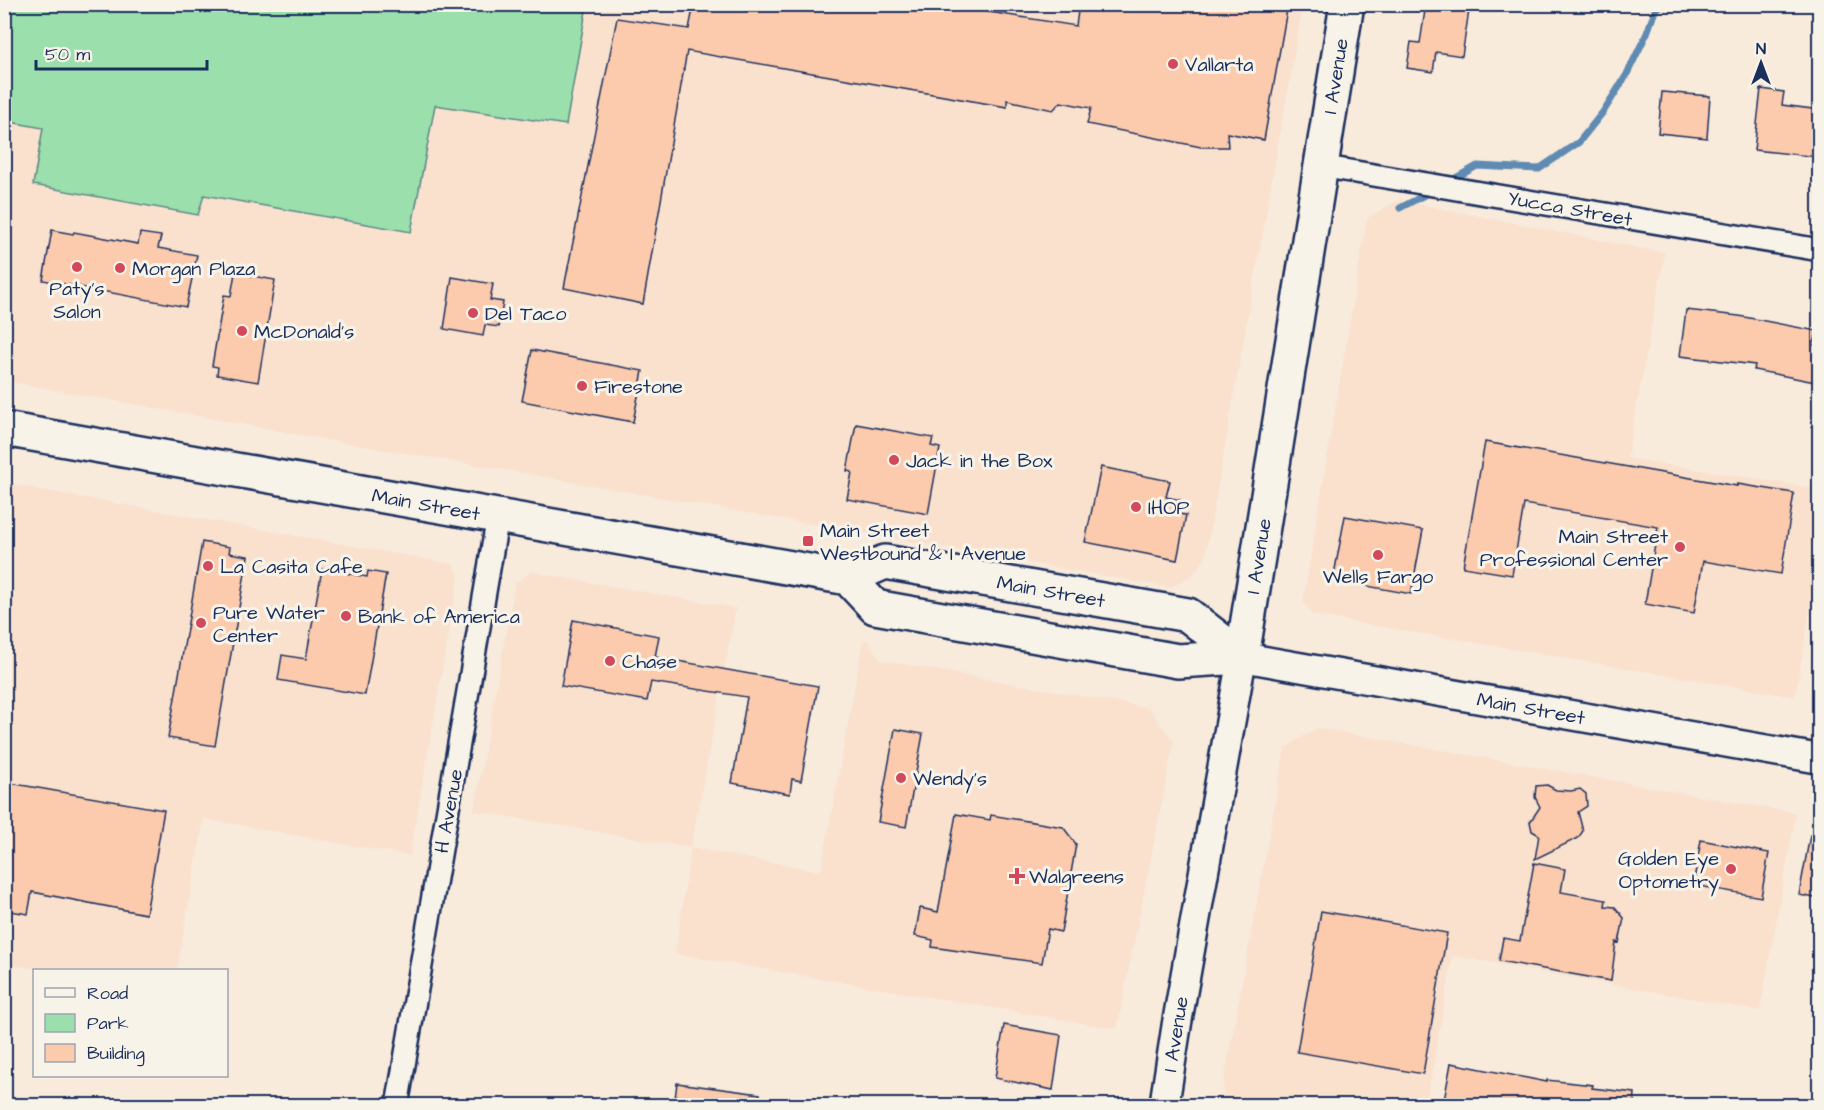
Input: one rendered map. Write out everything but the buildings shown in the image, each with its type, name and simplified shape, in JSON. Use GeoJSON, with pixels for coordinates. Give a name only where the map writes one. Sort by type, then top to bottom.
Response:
{"type":"FeatureCollection","features":[{"type":"Feature","properties":{"kind":"main road","name":"I Avenue"},"geometry":{"type":"LineString","coordinates":[[1164,1106],[1242,657],[1347,4]]}},
{"type":"Feature","properties":{"kind":"main road","name":"Main Street"},"geometry":{"type":"LineString","coordinates":[[4,429],[848,578],[885,562],[1188,615],[1242,657]]}},
{"type":"Feature","properties":{"kind":"main road","name":"Main Street"},"geometry":{"type":"LineString","coordinates":[[848,578],[875,607],[1178,661],[1242,657],[1820,759]]}},
{"type":"Feature","properties":{"kind":"street","name":"Yucca Street"},"geometry":{"type":"LineString","coordinates":[[1320,166],[1820,250]]}},
{"type":"Feature","properties":{"kind":"street","name":"H Avenue"},"geometry":{"type":"LineString","coordinates":[[397,1106],[498,516]]}},
{"type":"Feature","properties":{"kind":"shaded area"},"geometry":{"type":"Polygon","coordinates":[[[587,5],[1303,5],[1205,559],[1192,575],[1170,588],[5,381],[4,121],[43,127],[33,184],[198,215],[204,195],[411,232],[435,105],[566,125],[587,5]]]}},
{"type":"Feature","properties":{"kind":"shaded area"},"geometry":{"type":"Polygon","coordinates":[[[1398,200],[1665,253],[1627,458],[1819,489],[1819,559],[1795,697],[1312,615],[1303,601],[1367,218],[1398,200]]]}},
{"type":"Feature","properties":{"kind":"shaded area"},"geometry":{"type":"Polygon","coordinates":[[[4,483],[453,564],[459,575],[410,856],[204,819],[177,969],[37,969],[5,964],[4,483]]]}},
{"type":"Feature","properties":{"kind":"shaded area"},"geometry":{"type":"Polygon","coordinates":[[[531,572],[736,608],[691,848],[474,811],[515,583],[531,572]]]}},
{"type":"Feature","properties":{"kind":"shaded area"},"geometry":{"type":"Polygon","coordinates":[[[863,640],[867,640],[881,660],[1149,708],[1174,742],[1117,1029],[675,954],[691,848],[821,871],[863,640]]]}},
{"type":"Feature","properties":{"kind":"shaded area"},"geometry":{"type":"Polygon","coordinates":[[[1317,728],[1796,813],[1760,1011],[1453,956],[1426,1105],[1226,1106],[1223,1101],[1223,1086],[1285,748],[1317,728]]]}},
{"type":"Feature","properties":{"kind":"green space"},"geometry":{"type":"Polygon","coordinates":[[[4,5],[587,5],[566,125],[435,105],[411,232],[204,195],[198,215],[33,185],[43,128],[5,121],[4,5]]]}},
{"type":"Feature","properties":{"kind":"waterway"},"geometry":{"type":"LineString","coordinates":[[1450,181],[1477,166],[1539,169],[1579,142],[1603,112],[1626,76],[1647,33],[1656,8],[1665,4]]}},
{"type":"Feature","properties":{"kind":"waterway"},"geometry":{"type":"LineString","coordinates":[[1400,208],[1432,191]]}},
{"type":"Feature","properties":{"kind":"place","name":"Vallarta"},"geometry":{"type":"Point","coordinates":[1173,64]}},
{"type":"Feature","properties":{"kind":"place","name":"Paty's Salon"},"geometry":{"type":"Point","coordinates":[77,267]}},
{"type":"Feature","properties":{"kind":"place","name":"Morgan Plaza"},"geometry":{"type":"Point","coordinates":[120,268]}},
{"type":"Feature","properties":{"kind":"place","name":"Del Taco"},"geometry":{"type":"Point","coordinates":[473,313]}},
{"type":"Feature","properties":{"kind":"place","name":"McDonald's"},"geometry":{"type":"Point","coordinates":[242,331]}},
{"type":"Feature","properties":{"kind":"place","name":"Firestone"},"geometry":{"type":"Point","coordinates":[582,386]}},
{"type":"Feature","properties":{"kind":"place","name":"Jack in the Box"},"geometry":{"type":"Point","coordinates":[894,460]}},
{"type":"Feature","properties":{"kind":"place","name":"IHOP"},"geometry":{"type":"Point","coordinates":[1136,507]}},
{"type":"Feature","properties":{"kind":"place","name":"Main Street Westbound & I Avenue"},"geometry":{"type":"Point","coordinates":[808,541]}},
{"type":"Feature","properties":{"kind":"place","name":"Main Street Professional Center"},"geometry":{"type":"Point","coordinates":[1680,547]}},
{"type":"Feature","properties":{"kind":"place","name":"Wells Fargo"},"geometry":{"type":"Point","coordinates":[1378,555]}},
{"type":"Feature","properties":{"kind":"place","name":"La Casita Cafe"},"geometry":{"type":"Point","coordinates":[208,566]}},
{"type":"Feature","properties":{"kind":"place","name":"Bank of America"},"geometry":{"type":"Point","coordinates":[346,616]}},
{"type":"Feature","properties":{"kind":"place","name":"Pure Water Center"},"geometry":{"type":"Point","coordinates":[201,623]}},
{"type":"Feature","properties":{"kind":"place","name":"Chase"},"geometry":{"type":"Point","coordinates":[610,661]}},
{"type":"Feature","properties":{"kind":"place","name":"Wendy's"},"geometry":{"type":"Point","coordinates":[901,778]}},
{"type":"Feature","properties":{"kind":"place","name":"Golden Eye Optometry"},"geometry":{"type":"Point","coordinates":[1731,869]}},
{"type":"Feature","properties":{"kind":"place","name":"Walgreens"},"geometry":{"type":"Point","coordinates":[1017,876]}}]}
